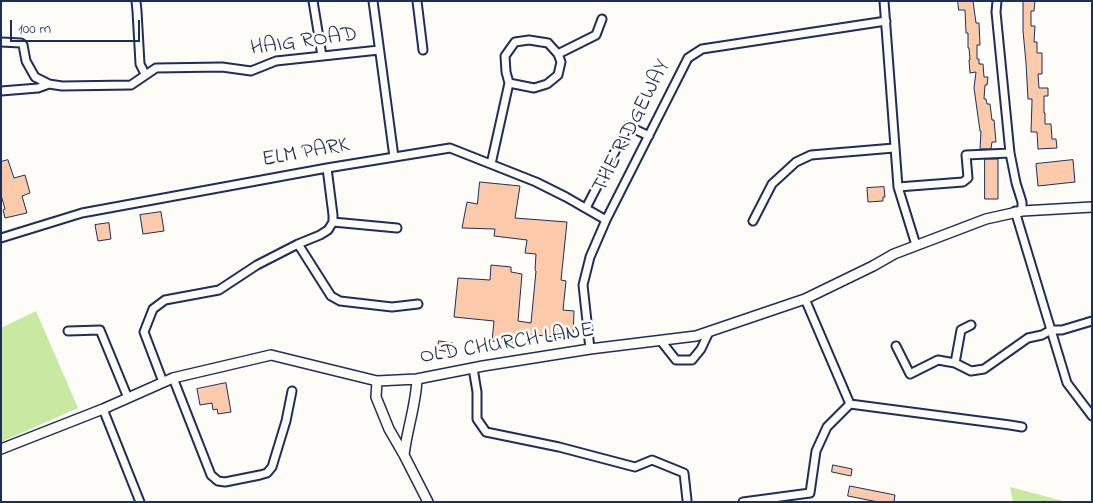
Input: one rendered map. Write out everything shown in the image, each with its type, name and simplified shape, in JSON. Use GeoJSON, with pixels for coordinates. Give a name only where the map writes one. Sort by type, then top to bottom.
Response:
{"type":"FeatureCollection","features":[{"type":"Feature","properties":{"kind":"street"},"geometry":{"type":"LineString","coordinates":[[136,1],[140,64],[145,74]]}},
{"type":"Feature","properties":{"kind":"street"},"geometry":{"type":"LineString","coordinates":[[313,1],[322,56]]}},
{"type":"Feature","properties":{"kind":"street"},"geometry":{"type":"LineString","coordinates":[[373,1],[394,157]]}},
{"type":"Feature","properties":{"kind":"street"},"geometry":{"type":"LineString","coordinates":[[417,1],[423,50]]}},
{"type":"Feature","properties":{"kind":"street"},"geometry":{"type":"LineString","coordinates":[[884,1],[898,187],[916,245]]}},
{"type":"Feature","properties":{"kind":"street"},"geometry":{"type":"LineString","coordinates":[[997,1],[996,12],[1010,153],[1022,202],[1018,211],[1067,383],[1092,416]]}},
{"type":"Feature","properties":{"kind":"street"},"geometry":{"type":"LineString","coordinates":[[558,54],[596,36],[602,19]]}},
{"type":"Feature","properties":{"kind":"street","name":"THE RIDGEWAY"},"geometry":{"type":"LineString","coordinates":[[590,350],[583,285],[590,257],[606,220],[688,58],[702,49],[886,21]]}},
{"type":"Feature","properties":{"kind":"street"},"geometry":{"type":"LineString","coordinates":[[491,164],[510,83],[506,72],[505,56],[515,42],[529,40],[548,43],[558,54],[560,62],[558,75],[547,84],[534,88],[510,83]]}},
{"type":"Feature","properties":{"kind":"street"},"geometry":{"type":"LineString","coordinates":[[1,42],[21,43],[26,61],[36,77],[49,84]]}},
{"type":"Feature","properties":{"kind":"street","name":"HAIG ROAD"},"geometry":{"type":"LineString","coordinates":[[1,91],[38,88],[49,84],[62,86],[131,85],[156,68],[222,67],[251,71],[276,61],[379,50]]}},
{"type":"Feature","properties":{"kind":"street"},"geometry":{"type":"LineString","coordinates":[[586,208],[628,126],[649,136]]}},
{"type":"Feature","properties":{"kind":"street","name":"ELM PARK"},"geometry":{"type":"LineString","coordinates":[[1,238],[82,213],[327,168],[450,148],[536,182],[606,220]]}},
{"type":"Feature","properties":{"kind":"street"},"geometry":{"type":"LineString","coordinates":[[753,221],[772,184],[796,162],[812,155],[894,148]]}},
{"type":"Feature","properties":{"kind":"street"},"geometry":{"type":"LineString","coordinates":[[898,187],[963,182],[968,178],[966,155],[1010,153]]}},
{"type":"Feature","properties":{"kind":"street"},"geometry":{"type":"LineString","coordinates":[[163,382],[144,332],[153,309],[165,300],[219,290],[258,265],[328,230],[333,222],[334,215],[327,168]]}},
{"type":"Feature","properties":{"kind":"street","name":"OLD CHURCH LANE"},"geometry":{"type":"LineString","coordinates":[[1,450],[103,409],[173,378],[271,355],[376,380],[417,379],[473,368],[696,336],[805,299],[894,254],[986,219],[1018,211],[1092,207]]}},
{"type":"Feature","properties":{"kind":"street"},"geometry":{"type":"LineString","coordinates":[[333,222],[397,228]]}},
{"type":"Feature","properties":{"kind":"street"},"geometry":{"type":"LineString","coordinates":[[298,244],[331,296],[340,301],[392,307],[418,304]]}},
{"type":"Feature","properties":{"kind":"street"},"geometry":{"type":"LineString","coordinates":[[805,299],[850,404]]}},
{"type":"Feature","properties":{"kind":"street"},"geometry":{"type":"LineString","coordinates":[[896,346],[910,374],[938,360],[955,363],[971,371],[984,369],[1028,338],[1042,335],[1051,330],[1062,330],[1092,321]]}},
{"type":"Feature","properties":{"kind":"street"},"geometry":{"type":"LineString","coordinates":[[955,363],[961,330],[972,325]]}},
{"type":"Feature","properties":{"kind":"street"},"geometry":{"type":"LineString","coordinates":[[68,331],[100,330],[128,398]]}},
{"type":"Feature","properties":{"kind":"street"},"geometry":{"type":"LineString","coordinates":[[662,341],[676,360],[692,360],[701,349],[709,332]]}},
{"type":"Feature","properties":{"kind":"street"},"geometry":{"type":"LineString","coordinates":[[473,368],[477,392],[477,419],[486,432],[559,447],[635,467],[652,460],[684,472],[687,500]]}},
{"type":"Feature","properties":{"kind":"street"},"geometry":{"type":"LineString","coordinates":[[173,378],[210,475],[218,481],[225,482],[260,475],[272,467],[286,421],[292,391]]}},
{"type":"Feature","properties":{"kind":"street"},"geometry":{"type":"LineString","coordinates":[[404,455],[415,400],[417,379]]}},
{"type":"Feature","properties":{"kind":"street"},"geometry":{"type":"LineString","coordinates":[[376,380],[376,397],[389,429],[428,502]]}},
{"type":"Feature","properties":{"kind":"street"},"geometry":{"type":"LineString","coordinates":[[850,404],[1022,427]]}},
{"type":"Feature","properties":{"kind":"street"},"geometry":{"type":"LineString","coordinates":[[743,502],[810,493],[816,451],[826,427],[850,404]]}},
{"type":"Feature","properties":{"kind":"street"},"geometry":{"type":"LineString","coordinates":[[103,409],[140,502]]}},
{"type":"Feature","properties":{"kind":"green space"},"geometry":{"type":"Polygon","coordinates":[[[36,311],[78,408],[1,442],[1,328],[36,311]]]}},
{"type":"Feature","properties":{"kind":"green space"},"geometry":{"type":"Polygon","coordinates":[[[1010,487],[1067,502],[1013,502],[1010,487]]]}},
{"type":"Feature","properties":{"kind":"building"},"geometry":{"type":"Polygon","coordinates":[[[958,1],[973,1],[976,23],[979,23],[980,45],[977,45],[977,59],[979,59],[979,64],[983,64],[984,77],[988,77],[987,85],[985,85],[984,99],[986,99],[987,104],[990,104],[992,120],[994,120],[996,142],[992,142],[991,149],[980,149],[981,131],[974,88],[976,72],[970,73],[965,10],[959,10],[958,1]]]}},
{"type":"Feature","properties":{"kind":"building"},"geometry":{"type":"Polygon","coordinates":[[[1035,1],[1034,11],[1031,11],[1031,26],[1035,26],[1034,42],[1037,42],[1037,53],[1042,53],[1042,74],[1038,74],[1039,88],[1048,88],[1048,96],[1044,96],[1045,124],[1051,124],[1052,139],[1056,139],[1057,148],[1038,149],[1037,132],[1031,132],[1032,99],[1028,99],[1023,2],[1035,1]]]}},
{"type":"Feature","properties":{"kind":"building"},"geometry":{"type":"Polygon","coordinates":[[[985,159],[998,159],[998,199],[985,199],[985,159]]]}},
{"type":"Feature","properties":{"kind":"building"},"geometry":{"type":"Polygon","coordinates":[[[8,160],[14,178],[25,175],[30,193],[22,196],[27,213],[5,218],[3,210],[5,209],[1,195],[1,162],[8,160]]]}},
{"type":"Feature","properties":{"kind":"building"},"geometry":{"type":"Polygon","coordinates":[[[1073,160],[1075,182],[1038,186],[1036,164],[1073,160]]]}},
{"type":"Feature","properties":{"kind":"building"},"geometry":{"type":"Polygon","coordinates":[[[480,182],[520,186],[515,218],[567,222],[561,280],[566,281],[563,310],[574,311],[573,339],[517,333],[516,343],[492,341],[494,321],[454,317],[458,278],[490,280],[491,265],[511,267],[511,272],[522,274],[518,321],[531,323],[536,254],[525,253],[527,240],[494,236],[495,229],[462,228],[467,202],[477,204],[480,182]]]}},
{"type":"Feature","properties":{"kind":"building"},"geometry":{"type":"Polygon","coordinates":[[[884,187],[885,197],[883,197],[883,201],[868,202],[867,188],[884,187]]]}},
{"type":"Feature","properties":{"kind":"building"},"geometry":{"type":"Polygon","coordinates":[[[161,212],[164,231],[143,234],[140,215],[161,212]]]}},
{"type":"Feature","properties":{"kind":"building"},"geometry":{"type":"Polygon","coordinates":[[[109,223],[111,239],[98,241],[95,225],[109,223]]]}},
{"type":"Feature","properties":{"kind":"building"},"geometry":{"type":"Polygon","coordinates":[[[439,341],[453,343],[451,352],[437,350],[439,341]]]}},
{"type":"Feature","properties":{"kind":"building"},"geometry":{"type":"Polygon","coordinates":[[[226,383],[231,412],[218,414],[217,409],[213,410],[212,403],[200,405],[197,389],[226,383]]]}},
{"type":"Feature","properties":{"kind":"building"},"geometry":{"type":"Polygon","coordinates":[[[833,465],[852,469],[851,476],[832,472],[833,465]]]}},
{"type":"Feature","properties":{"kind":"building"},"geometry":{"type":"Polygon","coordinates":[[[850,486],[895,495],[894,502],[878,502],[848,496],[850,486]]]}}]}
